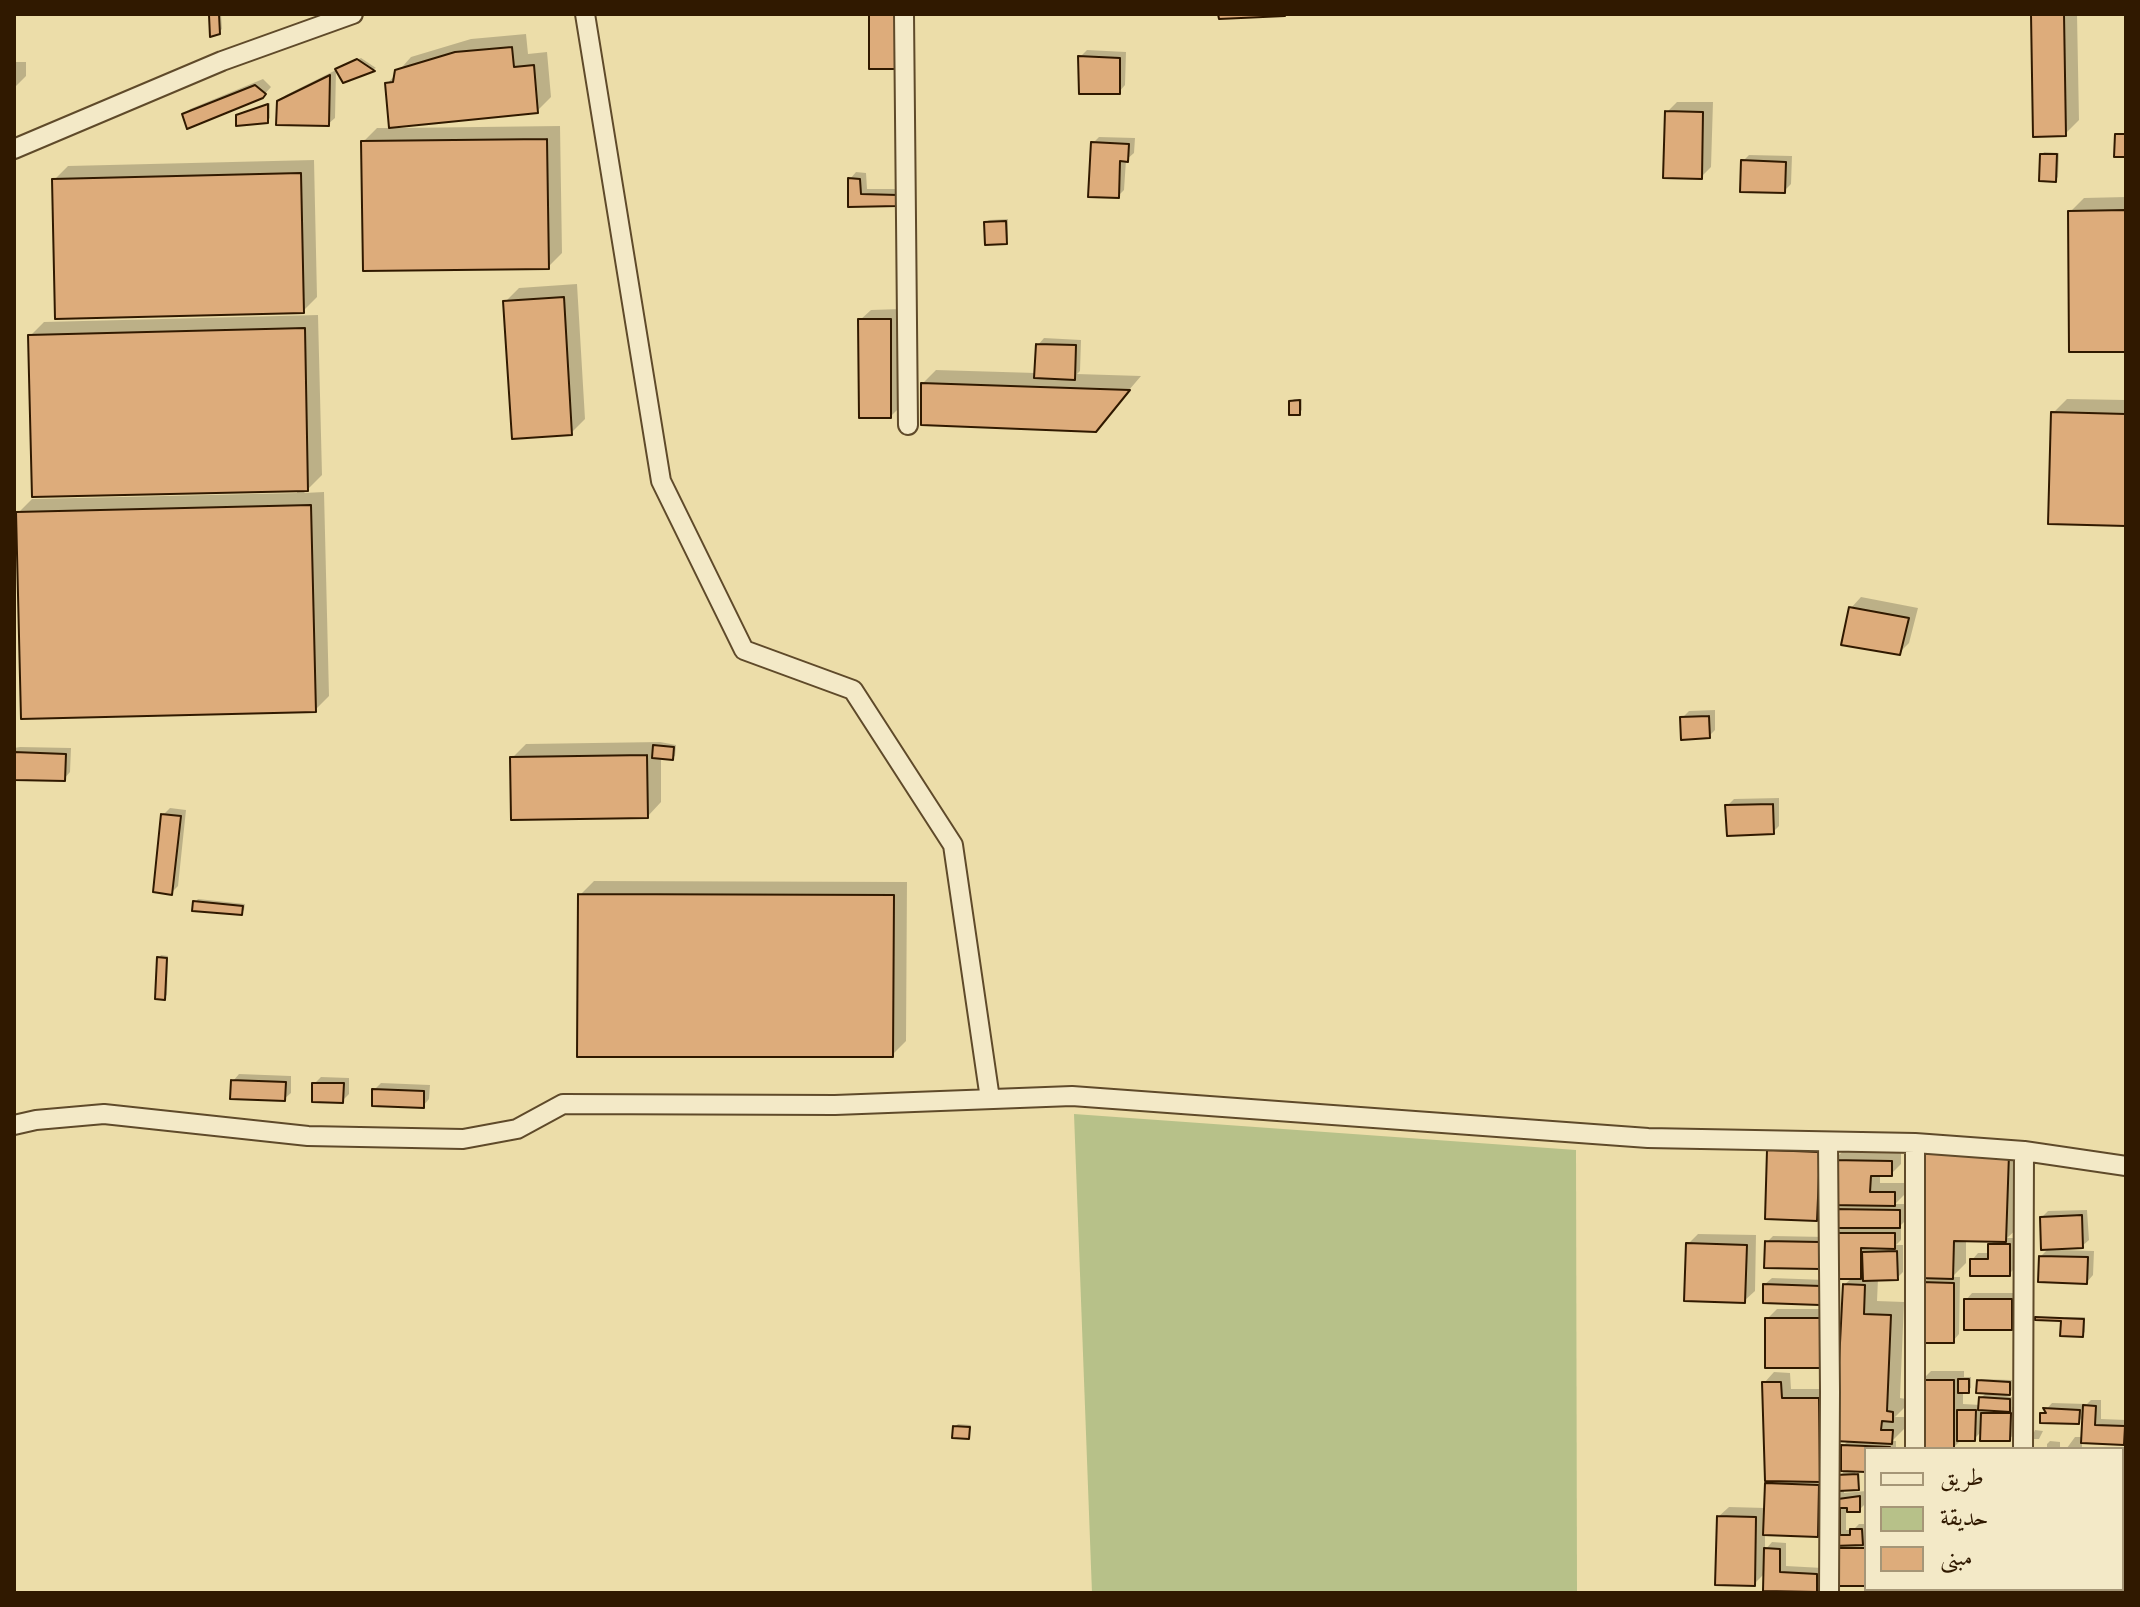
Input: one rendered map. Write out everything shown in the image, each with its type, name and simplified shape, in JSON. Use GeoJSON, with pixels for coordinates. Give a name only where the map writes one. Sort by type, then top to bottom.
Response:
{"type":"FeatureCollection","features":[{"type":"Feature","properties":{"kind":"street"},"geometry":{"type":"LineString","coordinates":[[14,149],[222,61],[353,14]]}},
{"type":"Feature","properties":{"kind":"street"},"geometry":{"type":"LineString","coordinates":[[585,14],[661,481],[744,650],[853,690],[953,845],[990,1099]]}},
{"type":"Feature","properties":{"kind":"street"},"geometry":{"type":"LineString","coordinates":[[904,14],[908,425]]}},
{"type":"Feature","properties":{"kind":"street"},"geometry":{"type":"LineString","coordinates":[[14,1125],[104,1114],[308,1136],[463,1139],[517,1129],[563,1104],[835,1105],[1072,1096],[1648,1138],[1915,1143],[2024,1151],[2126,1166]]}},
{"type":"Feature","properties":{"kind":"street"},"geometry":{"type":"LineString","coordinates":[[1828,1143],[1829,1593]]}},
{"type":"Feature","properties":{"kind":"street"},"geometry":{"type":"LineString","coordinates":[[1915,1143],[1915,1447]]}},
{"type":"Feature","properties":{"kind":"street"},"geometry":{"type":"LineString","coordinates":[[2023,1447],[2024,1151]]}},
{"type":"Feature","properties":{"kind":"green space"},"geometry":{"type":"Polygon","coordinates":[[[1074,1114],[1576,1150],[1577,1593],[1092,1593],[1074,1114]]]}},
{"type":"Feature","properties":{"kind":"building"},"geometry":{"type":"Polygon","coordinates":[[[219,14],[220,34],[210,37],[209,15],[219,14]]]}},
{"type":"Feature","properties":{"kind":"building"},"geometry":{"type":"Polygon","coordinates":[[[869,14],[899,14],[899,69],[869,69],[869,14]]]}},
{"type":"Feature","properties":{"kind":"building"},"geometry":{"type":"Polygon","coordinates":[[[1218,14],[1285,14],[1285,16],[1219,19],[1218,14]]]}},
{"type":"Feature","properties":{"kind":"building"},"geometry":{"type":"Polygon","coordinates":[[[2031,14],[2064,14],[2066,136],[2033,137],[2031,14]]]}},
{"type":"Feature","properties":{"kind":"building"},"geometry":{"type":"Polygon","coordinates":[[[512,47],[514,67],[534,65],[538,113],[389,128],[385,83],[393,82],[395,70],[455,52],[512,47]]]}},
{"type":"Feature","properties":{"kind":"building"},"geometry":{"type":"Polygon","coordinates":[[[1078,56],[1120,58],[1120,94],[1079,94],[1078,56]]]}},
{"type":"Feature","properties":{"kind":"building"},"geometry":{"type":"Polygon","coordinates":[[[357,59],[375,71],[343,83],[335,69],[357,59]]]}},
{"type":"Feature","properties":{"kind":"building"},"geometry":{"type":"Polygon","coordinates":[[[330,75],[329,126],[276,125],[277,101],[330,75]]]}},
{"type":"Feature","properties":{"kind":"building"},"geometry":{"type":"Polygon","coordinates":[[[255,85],[266,94],[263,98],[187,129],[182,114],[255,85]]]}},
{"type":"Feature","properties":{"kind":"building"},"geometry":{"type":"Polygon","coordinates":[[[268,104],[268,123],[236,126],[236,115],[268,104]]]}},
{"type":"Feature","properties":{"kind":"building"},"geometry":{"type":"Polygon","coordinates":[[[1665,111],[1703,112],[1702,179],[1663,178],[1665,111]]]}},
{"type":"Feature","properties":{"kind":"building"},"geometry":{"type":"Polygon","coordinates":[[[2115,134],[2126,134],[2126,157],[2114,157],[2115,134]]]}},
{"type":"Feature","properties":{"kind":"building"},"geometry":{"type":"Polygon","coordinates":[[[547,139],[549,269],[363,271],[361,141],[547,139]]]}},
{"type":"Feature","properties":{"kind":"building"},"geometry":{"type":"Polygon","coordinates":[[[1091,142],[1129,144],[1128,162],[1120,161],[1119,198],[1088,197],[1091,142]]]}},
{"type":"Feature","properties":{"kind":"building"},"geometry":{"type":"Polygon","coordinates":[[[2040,154],[2057,154],[2056,182],[2039,181],[2040,154]]]}},
{"type":"Feature","properties":{"kind":"building"},"geometry":{"type":"Polygon","coordinates":[[[1741,160],[1786,162],[1785,193],[1740,192],[1741,160]]]}},
{"type":"Feature","properties":{"kind":"building"},"geometry":{"type":"Polygon","coordinates":[[[301,173],[304,313],[55,319],[52,179],[301,173]]]}},
{"type":"Feature","properties":{"kind":"building"},"geometry":{"type":"Polygon","coordinates":[[[848,178],[860,179],[861,194],[898,195],[898,206],[848,207],[848,178]]]}},
{"type":"Feature","properties":{"kind":"building"},"geometry":{"type":"Polygon","coordinates":[[[2126,210],[2126,352],[2069,352],[2068,211],[2126,210]]]}},
{"type":"Feature","properties":{"kind":"building"},"geometry":{"type":"Polygon","coordinates":[[[1006,221],[1007,244],[985,245],[984,222],[1006,221]]]}},
{"type":"Feature","properties":{"kind":"building"},"geometry":{"type":"Polygon","coordinates":[[[564,297],[572,435],[512,439],[503,301],[564,297]]]}},
{"type":"Feature","properties":{"kind":"building"},"geometry":{"type":"Polygon","coordinates":[[[858,319],[891,319],[891,418],[859,418],[858,319]]]}},
{"type":"Feature","properties":{"kind":"building"},"geometry":{"type":"Polygon","coordinates":[[[305,328],[308,491],[32,497],[28,335],[305,328]]]}},
{"type":"Feature","properties":{"kind":"building"},"geometry":{"type":"Polygon","coordinates":[[[1036,344],[1076,345],[1075,380],[1034,378],[1036,344]]]}},
{"type":"Feature","properties":{"kind":"building"},"geometry":{"type":"Polygon","coordinates":[[[921,383],[1130,390],[1096,432],[921,425],[921,383]]]}},
{"type":"Feature","properties":{"kind":"building"},"geometry":{"type":"Polygon","coordinates":[[[1300,400],[1300,415],[1289,415],[1289,401],[1300,400]]]}},
{"type":"Feature","properties":{"kind":"building"},"geometry":{"type":"Polygon","coordinates":[[[2051,412],[2126,414],[2126,526],[2048,524],[2051,412]]]}},
{"type":"Feature","properties":{"kind":"building"},"geometry":{"type":"Polygon","coordinates":[[[311,505],[316,712],[21,719],[16,512],[311,505]]]}},
{"type":"Feature","properties":{"kind":"building"},"geometry":{"type":"Polygon","coordinates":[[[1849,607],[1909,618],[1900,655],[1841,645],[1849,607]]]}},
{"type":"Feature","properties":{"kind":"building"},"geometry":{"type":"Polygon","coordinates":[[[1709,716],[1710,738],[1681,740],[1680,717],[1709,716]]]}},
{"type":"Feature","properties":{"kind":"building"},"geometry":{"type":"Polygon","coordinates":[[[653,745],[674,747],[673,760],[652,758],[653,745]]]}},
{"type":"Feature","properties":{"kind":"building"},"geometry":{"type":"Polygon","coordinates":[[[14,752],[66,754],[65,781],[14,780],[14,752]]]}},
{"type":"Feature","properties":{"kind":"building"},"geometry":{"type":"Polygon","coordinates":[[[647,755],[648,818],[511,820],[510,757],[647,755]]]}},
{"type":"Feature","properties":{"kind":"building"},"geometry":{"type":"Polygon","coordinates":[[[1773,804],[1774,834],[1727,836],[1725,805],[1773,804]]]}},
{"type":"Feature","properties":{"kind":"building"},"geometry":{"type":"Polygon","coordinates":[[[161,814],[181,816],[172,895],[153,892],[161,814]]]}},
{"type":"Feature","properties":{"kind":"building"},"geometry":{"type":"Polygon","coordinates":[[[578,894],[894,895],[893,1057],[577,1057],[578,894]]]}},
{"type":"Feature","properties":{"kind":"building"},"geometry":{"type":"Polygon","coordinates":[[[193,901],[243,906],[242,915],[192,911],[193,901]]]}},
{"type":"Feature","properties":{"kind":"building"},"geometry":{"type":"Polygon","coordinates":[[[157,957],[167,958],[165,1000],[155,999],[157,957]]]}},
{"type":"Feature","properties":{"kind":"building"},"geometry":{"type":"Polygon","coordinates":[[[231,1080],[286,1082],[285,1101],[230,1099],[231,1080]]]}},
{"type":"Feature","properties":{"kind":"building"},"geometry":{"type":"Polygon","coordinates":[[[312,1083],[344,1083],[343,1103],[312,1102],[312,1083]]]}},
{"type":"Feature","properties":{"kind":"building"},"geometry":{"type":"Polygon","coordinates":[[[372,1089],[424,1091],[424,1108],[372,1106],[372,1089]]]}},
{"type":"Feature","properties":{"kind":"building"},"geometry":{"type":"Polygon","coordinates":[[[1767,1150],[1820,1152],[1817,1221],[1765,1219],[1767,1150]]]}},
{"type":"Feature","properties":{"kind":"building"},"geometry":{"type":"Polygon","coordinates":[[[1922,1151],[2009,1154],[2006,1242],[1954,1241],[1953,1279],[1918,1278],[1922,1151]]]}},
{"type":"Feature","properties":{"kind":"building"},"geometry":{"type":"Polygon","coordinates":[[[1831,1160],[1892,1161],[1892,1176],[1871,1176],[1870,1192],[1895,1192],[1895,1206],[1830,1205],[1831,1160]]]}},
{"type":"Feature","properties":{"kind":"building"},"geometry":{"type":"Polygon","coordinates":[[[1833,1209],[1900,1210],[1900,1228],[1833,1228],[1833,1209]]]}},
{"type":"Feature","properties":{"kind":"building"},"geometry":{"type":"Polygon","coordinates":[[[2082,1215],[2083,1248],[2041,1250],[2040,1217],[2082,1215]]]}},
{"type":"Feature","properties":{"kind":"building"},"geometry":{"type":"Polygon","coordinates":[[[1834,1233],[1895,1233],[1895,1249],[1861,1248],[1861,1279],[1834,1279],[1834,1233]]]}},
{"type":"Feature","properties":{"kind":"building"},"geometry":{"type":"Polygon","coordinates":[[[1765,1241],[1820,1242],[1820,1269],[1764,1268],[1765,1241]]]}},
{"type":"Feature","properties":{"kind":"building"},"geometry":{"type":"Polygon","coordinates":[[[1686,1243],[1747,1245],[1745,1303],[1684,1301],[1686,1243]]]}},
{"type":"Feature","properties":{"kind":"building"},"geometry":{"type":"Polygon","coordinates":[[[1988,1244],[2010,1244],[2010,1276],[1970,1276],[1970,1259],[1988,1259],[1988,1244]]]}},
{"type":"Feature","properties":{"kind":"building"},"geometry":{"type":"Polygon","coordinates":[[[1897,1251],[1898,1280],[1863,1281],[1862,1252],[1897,1251]]]}},
{"type":"Feature","properties":{"kind":"building"},"geometry":{"type":"Polygon","coordinates":[[[2039,1256],[2088,1257],[2087,1284],[2038,1282],[2039,1256]]]}},
{"type":"Feature","properties":{"kind":"building"},"geometry":{"type":"Polygon","coordinates":[[[1921,1282],[1954,1283],[1954,1343],[1921,1343],[1921,1282]]]}},
{"type":"Feature","properties":{"kind":"building"},"geometry":{"type":"Polygon","coordinates":[[[1763,1284],[1821,1286],[1820,1305],[1763,1303],[1763,1284]]]}},
{"type":"Feature","properties":{"kind":"building"},"geometry":{"type":"Polygon","coordinates":[[[1843,1284],[1865,1285],[1864,1314],[1891,1315],[1887,1411],[1893,1412],[1893,1422],[1882,1421],[1881,1430],[1893,1430],[1892,1444],[1835,1441],[1843,1284]]]}},
{"type":"Feature","properties":{"kind":"building"},"geometry":{"type":"Polygon","coordinates":[[[1964,1299],[2012,1299],[2012,1330],[1964,1330],[1964,1299]]]}},
{"type":"Feature","properties":{"kind":"building"},"geometry":{"type":"Polygon","coordinates":[[[2035,1317],[2084,1319],[2083,1337],[2060,1336],[2061,1321],[2035,1320],[2035,1317]]]}},
{"type":"Feature","properties":{"kind":"building"},"geometry":{"type":"Polygon","coordinates":[[[1765,1318],[1821,1318],[1821,1368],[1765,1368],[1765,1318]]]}},
{"type":"Feature","properties":{"kind":"building"},"geometry":{"type":"Polygon","coordinates":[[[1958,1379],[1969,1379],[1969,1393],[1958,1393],[1958,1379]]]}},
{"type":"Feature","properties":{"kind":"building"},"geometry":{"type":"Polygon","coordinates":[[[1919,1380],[1954,1380],[1954,1447],[1918,1447],[1919,1380]]]}},
{"type":"Feature","properties":{"kind":"building"},"geometry":{"type":"Polygon","coordinates":[[[1977,1380],[2010,1382],[2010,1395],[1976,1393],[1977,1380]]]}},
{"type":"Feature","properties":{"kind":"building"},"geometry":{"type":"Polygon","coordinates":[[[1762,1382],[1781,1382],[1782,1398],[1819,1398],[1820,1482],[1765,1481],[1762,1382]]]}},
{"type":"Feature","properties":{"kind":"building"},"geometry":{"type":"Polygon","coordinates":[[[1979,1397],[2010,1399],[2010,1412],[1978,1410],[1979,1397]]]}},
{"type":"Feature","properties":{"kind":"building"},"geometry":{"type":"Polygon","coordinates":[[[2083,1405],[2096,1406],[2095,1425],[2125,1426],[2124,1445],[2081,1443],[2083,1405]]]}},
{"type":"Feature","properties":{"kind":"building"},"geometry":{"type":"Polygon","coordinates":[[[2043,1408],[2080,1410],[2079,1424],[2040,1423],[2040,1413],[2046,1413],[2043,1408]]]}},
{"type":"Feature","properties":{"kind":"building"},"geometry":{"type":"Polygon","coordinates":[[[1957,1410],[1976,1410],[1975,1441],[1957,1441],[1957,1410]]]}},
{"type":"Feature","properties":{"kind":"building"},"geometry":{"type":"Polygon","coordinates":[[[1981,1413],[2011,1413],[2010,1441],[1980,1441],[1981,1413]]]}},
{"type":"Feature","properties":{"kind":"building"},"geometry":{"type":"Polygon","coordinates":[[[953,1426],[970,1427],[969,1439],[952,1438],[953,1426]]]}},
{"type":"Feature","properties":{"kind":"building"},"geometry":{"type":"Polygon","coordinates":[[[1841,1445],[1890,1447],[1864,1447],[1864,1472],[1841,1471],[1841,1445]]]}},
{"type":"Feature","properties":{"kind":"building"},"geometry":{"type":"Polygon","coordinates":[[[1858,1474],[1859,1490],[1838,1491],[1836,1475],[1858,1474]]]}},
{"type":"Feature","properties":{"kind":"building"},"geometry":{"type":"Polygon","coordinates":[[[1765,1483],[1819,1485],[1818,1537],[1763,1535],[1765,1483]]]}},
{"type":"Feature","properties":{"kind":"building"},"geometry":{"type":"Polygon","coordinates":[[[1838,1494],[1838,1499],[1860,1496],[1860,1512],[1847,1512],[1847,1508],[1840,1508],[1840,1535],[1850,1535],[1850,1529],[1862,1529],[1863,1545],[1833,1546],[1838,1494]]]}},
{"type":"Feature","properties":{"kind":"building"},"geometry":{"type":"Polygon","coordinates":[[[1717,1516],[1756,1517],[1755,1586],[1715,1585],[1717,1516]]]}},
{"type":"Feature","properties":{"kind":"building"},"geometry":{"type":"Polygon","coordinates":[[[1764,1548],[1780,1549],[1780,1572],[1817,1574],[1817,1592],[1763,1591],[1764,1548]]]}},
{"type":"Feature","properties":{"kind":"building"},"geometry":{"type":"Polygon","coordinates":[[[1832,1548],[1864,1548],[1864,1586],[1832,1586],[1832,1548]]]}}]}
